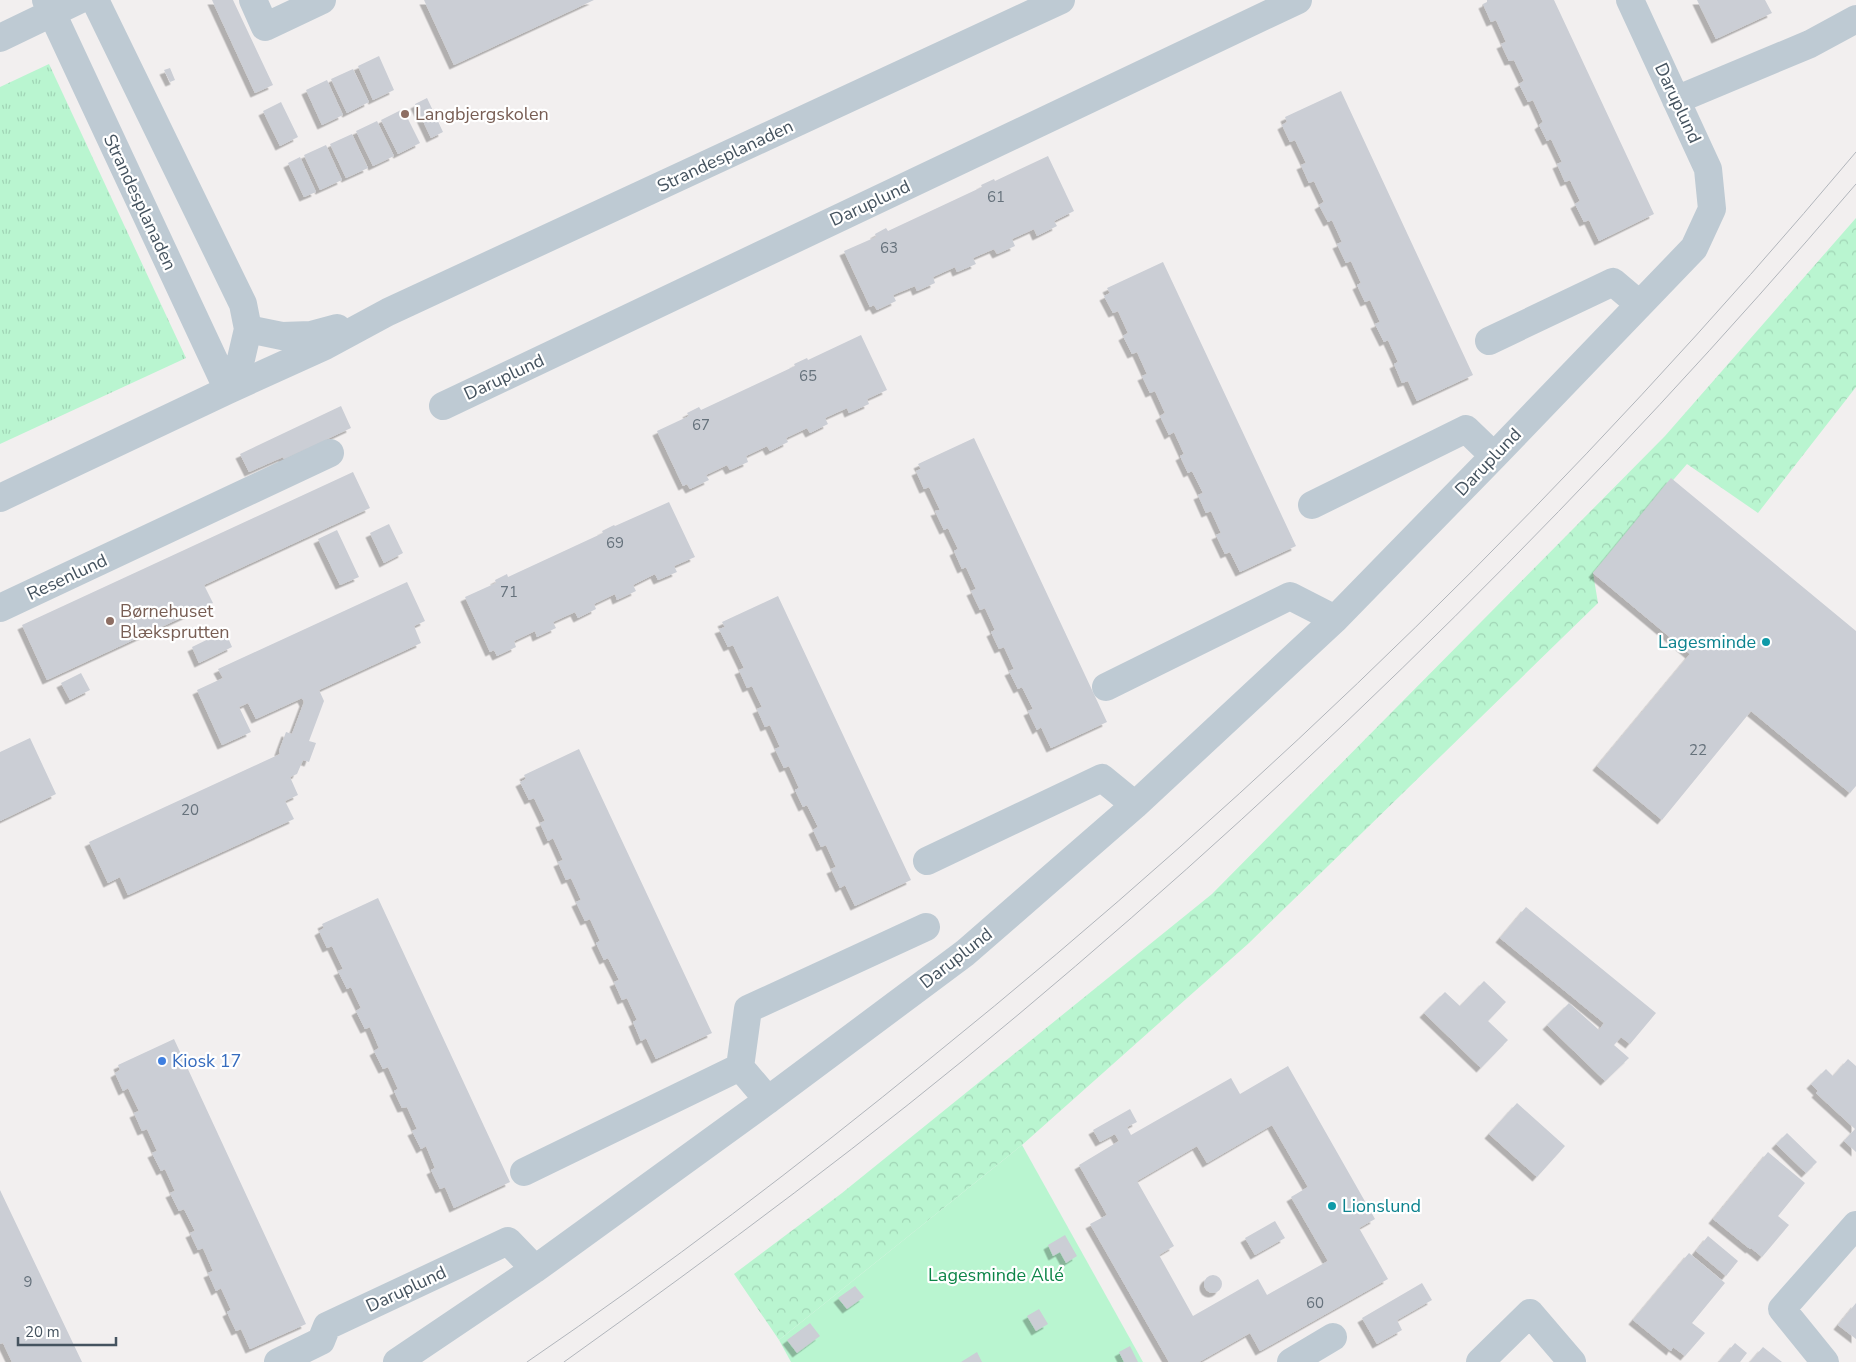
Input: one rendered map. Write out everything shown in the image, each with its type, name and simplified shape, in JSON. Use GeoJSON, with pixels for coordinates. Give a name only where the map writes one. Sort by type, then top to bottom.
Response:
{"type":"FeatureCollection","features":[{"type":"Feature","properties":{"kind":"street"},"geometry":{"type":"LineString","coordinates":[[0,38],[49,7],[79,0]]}},
{"type":"Feature","properties":{"kind":"street"},"geometry":{"type":"LineString","coordinates":[[95,0],[243,304],[248,329],[241,359],[228,390]]}},
{"type":"Feature","properties":{"kind":"street"},"geometry":{"type":"LineString","coordinates":[[253,0],[265,27],[322,0]]}},
{"type":"Feature","properties":{"kind":"street","name":"Strandesplanaden"},"geometry":{"type":"LineString","coordinates":[[0,498],[325,346],[388,312],[1061,0]]}},
{"type":"Feature","properties":{"kind":"street","name":"Daruplund"},"geometry":{"type":"LineString","coordinates":[[443,406],[1298,0]]}},
{"type":"Feature","properties":{"kind":"street","name":"Daruplund"},"geometry":{"type":"LineString","coordinates":[[397,1362],[535,1269],[768,1100],[965,953],[1135,805],[1335,619],[1694,248],[1712,209],[1708,168],[1630,0]]}},
{"type":"Feature","properties":{"kind":"street","name":"Strandesplanaden"},"geometry":{"type":"LineString","coordinates":[[49,7],[228,390]]}},
{"type":"Feature","properties":{"kind":"street"},"geometry":{"type":"LineString","coordinates":[[1676,100],[1810,44],[1856,19]]}},
{"type":"Feature","properties":{"kind":"street"},"geometry":{"type":"LineString","coordinates":[[1489,341],[1614,282],[1639,304]]}},
{"type":"Feature","properties":{"kind":"street","name":"Strandesplanaden"},"geometry":{"type":"LineString","coordinates":[[248,329],[282,336],[311,336],[388,312]]}},
{"type":"Feature","properties":{"kind":"street"},"geometry":{"type":"LineString","coordinates":[[1312,505],[1466,429],[1494,456]]}},
{"type":"Feature","properties":{"kind":"street","name":"Resenlund"},"geometry":{"type":"LineString","coordinates":[[0,608],[330,453]]}},
{"type":"Feature","properties":{"kind":"street"},"geometry":{"type":"LineString","coordinates":[[1106,686],[1290,596],[1335,619]]}},
{"type":"Feature","properties":{"kind":"street"},"geometry":{"type":"LineString","coordinates":[[927,861],[1102,778],[1135,805]]}},
{"type":"Feature","properties":{"kind":"street"},"geometry":{"type":"LineString","coordinates":[[768,1100],[740,1067],[748,1009],[926,927]]}},
{"type":"Feature","properties":{"kind":"street"},"geometry":{"type":"LineString","coordinates":[[524,1172],[740,1067]]}},
{"type":"Feature","properties":{"kind":"street"},"geometry":{"type":"LineString","coordinates":[[1825,1362],[1782,1309],[1856,1225]]}},
{"type":"Feature","properties":{"kind":"street","name":"Daruplund"},"geometry":{"type":"LineString","coordinates":[[278,1362],[321,1341],[327,1326],[508,1241],[535,1269]]}},
{"type":"Feature","properties":{"kind":"street"},"geometry":{"type":"LineString","coordinates":[[1480,1362],[1530,1313],[1572,1362]]}},
{"type":"Feature","properties":{"kind":"street"},"geometry":{"type":"LineString","coordinates":[[1291,1362],[1333,1337]]}},
{"type":"Feature","properties":{"kind":"green space"},"geometry":{"type":"Polygon","coordinates":[[[49,64],[186,358],[0,444],[0,87],[49,64]]]}},
{"type":"Feature","properties":{"kind":"green space"},"geometry":{"type":"Polygon","coordinates":[[[1856,218],[1856,387],[1758,513],[1687,464],[1593,573],[1598,603],[1249,943],[1022,1145],[779,1340],[734,1274],[842,1193],[1212,894],[1665,436],[1856,218]]]}},
{"type":"Feature","properties":{"kind":"green space","name":"Lagesminde Allé"},"geometry":{"type":"Polygon","coordinates":[[[1022,1145],[1143,1362],[791,1362],[779,1340],[1022,1145]]]}},
{"type":"Feature","properties":{"kind":"building"},"geometry":{"type":"Polygon","coordinates":[[[212,0],[233,0],[273,85],[255,93],[212,0]]]}},
{"type":"Feature","properties":{"kind":"building"},"geometry":{"type":"Polygon","coordinates":[[[424,0],[594,0],[454,65],[424,0]]]}},
{"type":"Feature","properties":{"kind":"building"},"geometry":{"type":"Polygon","coordinates":[[[1487,0],[1554,0],[1654,214],[1599,241],[1589,220],[1584,222],[1575,204],[1580,201],[1570,180],[1565,182],[1557,164],[1562,162],[1551,139],[1547,141],[1539,125],[1543,122],[1533,100],[1528,102],[1519,84],[1524,81],[1514,60],[1509,61],[1501,44],[1506,42],[1496,20],[1491,22],[1483,4],[1487,0]]]}},
{"type":"Feature","properties":{"kind":"building"},"geometry":{"type":"Polygon","coordinates":[[[1697,0],[1765,0],[1772,13],[1716,39],[1697,0]]]}},
{"type":"Feature","properties":{"kind":"building"},"geometry":{"type":"Polygon","coordinates":[[[379,56],[394,90],[373,100],[358,66],[379,56]]]}},
{"type":"Feature","properties":{"kind":"building"},"geometry":{"type":"Polygon","coordinates":[[[170,68],[175,80],[170,82],[164,70],[170,68]]]}},
{"type":"Feature","properties":{"kind":"building"},"geometry":{"type":"Polygon","coordinates":[[[353,69],[369,102],[347,113],[331,79],[353,69]]]}},
{"type":"Feature","properties":{"kind":"building"},"geometry":{"type":"Polygon","coordinates":[[[327,80],[343,115],[322,125],[306,90],[327,80]]]}},
{"type":"Feature","properties":{"kind":"building"},"geometry":{"type":"Polygon","coordinates":[[[1341,91],[1473,375],[1417,401],[1408,381],[1402,383],[1394,364],[1398,362],[1388,340],[1384,342],[1375,324],[1380,322],[1370,300],[1365,302],[1357,285],[1361,283],[1351,261],[1346,263],[1337,244],[1342,242],[1332,220],[1328,222],[1319,205],[1324,202],[1314,181],[1309,183],[1301,165],[1306,163],[1295,140],[1290,142],[1282,125],[1287,122],[1285,117],[1341,91]]]}},
{"type":"Feature","properties":{"kind":"building"},"geometry":{"type":"Polygon","coordinates":[[[427,98],[443,132],[431,138],[415,104],[427,98]]]}},
{"type":"Feature","properties":{"kind":"building"},"geometry":{"type":"Polygon","coordinates":[[[281,102],[298,137],[280,146],[263,111],[281,102]]]}},
{"type":"Feature","properties":{"kind":"building"},"geometry":{"type":"Polygon","coordinates":[[[403,109],[420,143],[398,154],[381,120],[403,109]]]}},
{"type":"Feature","properties":{"kind":"building"},"geometry":{"type":"Polygon","coordinates":[[[377,121],[394,156],[373,166],[356,131],[377,121]]]}},
{"type":"Feature","properties":{"kind":"building"},"geometry":{"type":"Polygon","coordinates":[[[352,134],[368,168],[346,178],[330,144],[352,134]]]}},
{"type":"Feature","properties":{"kind":"building"},"geometry":{"type":"Polygon","coordinates":[[[326,145],[342,180],[320,190],[304,155],[326,145]]]}},
{"type":"Feature","properties":{"kind":"building"},"geometry":{"type":"Polygon","coordinates":[[[1048,156],[1074,211],[1054,221],[1057,226],[1037,236],[1034,229],[1012,239],[1015,246],[997,254],[994,249],[973,258],[976,264],[957,272],[955,267],[933,277],[935,283],[917,291],[915,286],[893,295],[896,301],[877,310],[874,305],[870,307],[844,251],[876,237],[875,234],[886,228],[888,231],[982,187],[981,185],[994,179],[995,181],[1048,156]]]}},
{"type":"Feature","properties":{"kind":"building"},"geometry":{"type":"Polygon","coordinates":[[[300,157],[316,192],[304,197],[288,163],[300,157]]]}},
{"type":"Feature","properties":{"kind":"building"},"geometry":{"type":"Polygon","coordinates":[[[1163,262],[1296,546],[1240,572],[1230,552],[1225,554],[1216,535],[1221,533],[1211,511],[1206,513],[1198,495],[1203,493],[1192,471],[1188,473],[1180,456],[1184,454],[1174,432],[1169,435],[1160,416],[1165,413],[1155,391],[1150,393],[1142,376],[1147,374],[1137,352],[1132,354],[1123,336],[1128,333],[1118,311],[1113,313],[1104,296],[1110,293],[1107,288],[1163,262]]]}},
{"type":"Feature","properties":{"kind":"building"},"geometry":{"type":"Polygon","coordinates":[[[861,335],[887,390],[867,399],[869,404],[849,413],[847,408],[825,418],[828,424],[810,433],[807,428],[786,438],[788,442],[770,451],[767,446],[746,456],[748,462],[730,470],[727,465],[706,475],[709,480],[690,489],[687,484],[683,486],[657,431],[689,416],[687,413],[699,407],[701,410],[795,366],[794,364],[807,358],[808,360],[861,335]]]}},
{"type":"Feature","properties":{"kind":"building"},"geometry":{"type":"Polygon","coordinates":[[[341,406],[351,428],[284,459],[283,457],[249,472],[240,454],[341,406]]]}},
{"type":"Feature","properties":{"kind":"building"},"geometry":{"type":"Polygon","coordinates":[[[974,438],[1107,722],[1051,748],[1041,727],[1037,730],[1028,711],[1033,709],[1022,687],[1018,689],[1009,671],[1014,669],[1004,647],[999,649],[991,632],[995,630],[985,608],[980,610],[971,591],[976,589],[966,567],[962,569],[954,551],[958,549],[948,528],[944,530],[935,511],[940,510],[929,487],[924,489],[916,471],[921,469],[918,464],[974,438]]]}},
{"type":"Feature","properties":{"kind":"building"},"geometry":{"type":"Polygon","coordinates":[[[353,472],[370,508],[204,585],[213,603],[47,680],[22,625],[353,472]]]}},
{"type":"Feature","properties":{"kind":"building","name":"Lagesminde"},"geometry":{"type":"Polygon","coordinates":[[[1671,478],[1856,631],[1856,786],[1850,793],[1751,711],[1662,820],[1597,766],[1690,654],[1593,573],[1671,478]]]}},
{"type":"Feature","properties":{"kind":"building"},"geometry":{"type":"Polygon","coordinates":[[[669,502],[695,557],[674,566],[677,572],[658,580],[655,574],[633,585],[636,591],[617,600],[615,594],[594,604],[596,609],[578,618],[575,612],[553,622],[556,628],[537,637],[535,631],[514,641],[516,647],[497,656],[494,650],[490,652],[465,597],[496,583],[495,580],[507,574],[508,577],[603,533],[602,531],[614,525],[669,502]]]}},
{"type":"Feature","properties":{"kind":"building"},"geometry":{"type":"Polygon","coordinates":[[[389,524],[403,553],[384,563],[370,533],[389,524]]]}},
{"type":"Feature","properties":{"kind":"building"},"geometry":{"type":"Polygon","coordinates":[[[337,530],[359,577],[340,585],[318,539],[337,530]]]}},
{"type":"Feature","properties":{"kind":"building"},"geometry":{"type":"Polygon","coordinates":[[[407,582],[425,621],[414,626],[421,643],[319,690],[324,701],[309,741],[316,743],[309,762],[303,760],[297,774],[290,777],[298,795],[285,801],[294,819],[128,895],[120,877],[108,883],[89,842],[280,754],[279,751],[286,732],[292,734],[304,702],[302,698],[256,719],[248,703],[239,707],[251,732],[222,745],[197,690],[223,678],[218,669],[407,582]]]}},
{"type":"Feature","properties":{"kind":"building"},"geometry":{"type":"Polygon","coordinates":[[[778,596],[911,880],[855,906],[845,885],[840,888],[831,869],[836,867],[826,845],[821,847],[813,830],[818,827],[807,805],[803,807],[795,790],[799,788],[789,766],[784,768],[775,749],[780,747],[770,725],[765,727],[757,709],[762,707],[752,686],[747,688],[739,670],[744,668],[733,645],[728,647],[719,629],[725,627],[722,622],[778,596]]]}},
{"type":"Feature","properties":{"kind":"building"},"geometry":{"type":"Polygon","coordinates":[[[225,631],[232,647],[199,663],[192,647],[225,631]]]}},
{"type":"Feature","properties":{"kind":"building"},"geometry":{"type":"Polygon","coordinates":[[[81,673],[90,690],[70,700],[61,683],[81,673]]]}},
{"type":"Feature","properties":{"kind":"building"},"geometry":{"type":"Polygon","coordinates":[[[30,738],[56,794],[0,821],[0,752],[30,738]]]}},
{"type":"Feature","properties":{"kind":"building"},"geometry":{"type":"Polygon","coordinates":[[[579,749],[712,1033],[656,1059],[646,1038],[641,1041],[633,1022],[637,1020],[627,998],[622,1000],[614,982],[619,980],[608,958],[604,960],[596,943],[600,941],[590,919],[585,921],[576,902],[581,900],[571,878],[566,880],[558,862],[563,860],[553,838],[548,841],[540,823],[545,821],[534,798],[529,800],[520,782],[526,779],[524,775],[579,749]]]}},
{"type":"Feature","properties":{"kind":"building"},"geometry":{"type":"Polygon","coordinates":[[[378,898],[510,1182],[454,1208],[445,1187],[440,1189],[431,1170],[435,1168],[426,1146],[421,1149],[412,1131],[417,1129],[407,1107],[402,1108],[394,1091],[398,1089],[388,1067],[383,1069],[374,1051],[379,1048],[370,1027],[365,1029],[356,1011],[361,1008],[351,987],[347,989],[338,971],[343,969],[332,946],[327,948],[319,931],[324,928],[322,924],[378,898]]]}},
{"type":"Feature","properties":{"kind":"building"},"geometry":{"type":"Polygon","coordinates":[[[1526,907],[1656,1013],[1630,1044],[1621,1037],[1614,1045],[1629,1058],[1605,1081],[1547,1025],[1569,1003],[1599,1030],[1604,1023],[1500,938],[1526,907]]]}},
{"type":"Feature","properties":{"kind":"building"},"geometry":{"type":"Polygon","coordinates":[[[1484,981],[1506,1002],[1488,1021],[1508,1040],[1481,1068],[1424,1013],[1445,992],[1460,1006],[1484,981]]]}},
{"type":"Feature","properties":{"kind":"building"},"geometry":{"type":"Polygon","coordinates":[[[174,1039],[306,1324],[250,1349],[241,1329],[236,1331],[227,1312],[231,1310],[221,1288],[216,1291],[208,1273],[213,1271],[203,1248],[198,1250],[190,1233],[195,1231],[184,1209],[179,1211],[170,1193],[175,1191],[165,1169],[161,1171],[152,1153],[157,1151],[147,1129],[142,1131],[134,1113],[139,1111],[128,1088],[123,1091],[115,1073],[120,1070],[118,1065],[174,1039]]]}},
{"type":"Feature","properties":{"kind":"building"},"geometry":{"type":"Polygon","coordinates":[[[1848,1059],[1856,1066],[1856,1152],[1844,1141],[1855,1129],[1816,1093],[1818,1091],[1811,1084],[1826,1069],[1833,1076],[1848,1059]]]}},
{"type":"Feature","properties":{"kind":"building","name":"Lionslund"},"geometry":{"type":"Polygon","coordinates":[[[1288,1066],[1375,1219],[1359,1228],[1388,1279],[1260,1351],[1250,1333],[1199,1362],[1169,1362],[1090,1224],[1107,1215],[1079,1165],[1119,1141],[1115,1134],[1100,1142],[1093,1130],[1130,1109],[1137,1122],[1127,1127],[1131,1135],[1231,1078],[1240,1094],[1288,1066]],[[1272,1125],[1207,1163],[1197,1146],[1137,1181],[1174,1246],[1159,1255],[1193,1316],[1258,1279],[1267,1295],[1328,1261],[1291,1197],[1308,1187],[1272,1125]]]}},
{"type":"Feature","properties":{"kind":"building"},"geometry":{"type":"Polygon","coordinates":[[[1517,1103],[1565,1146],[1537,1177],[1489,1134],[1517,1103]]]}},
{"type":"Feature","properties":{"kind":"building"},"geometry":{"type":"Polygon","coordinates":[[[1787,1133],[1817,1162],[1806,1173],[1776,1144],[1787,1133]]]}},
{"type":"Feature","properties":{"kind":"building"},"geometry":{"type":"Polygon","coordinates":[[[1768,1152],[1805,1183],[1778,1216],[1789,1225],[1762,1257],[1713,1219],[1768,1152]]]}},
{"type":"Feature","properties":{"kind":"building"},"geometry":{"type":"Polygon","coordinates":[[[0,1190],[82,1362],[12,1362],[3,1343],[0,1344],[0,1190]]]}},
{"type":"Feature","properties":{"kind":"building"},"geometry":{"type":"Polygon","coordinates":[[[1275,1221],[1285,1238],[1255,1255],[1245,1238],[1275,1221]]]}},
{"type":"Feature","properties":{"kind":"building"},"geometry":{"type":"Polygon","coordinates":[[[1065,1235],[1077,1256],[1066,1263],[1060,1252],[1053,1256],[1048,1245],[1065,1235]]]}},
{"type":"Feature","properties":{"kind":"building"},"geometry":{"type":"Polygon","coordinates":[[[1708,1236],[1738,1261],[1726,1276],[1696,1251],[1708,1236]]]}},
{"type":"Feature","properties":{"kind":"building"},"geometry":{"type":"Polygon","coordinates":[[[1689,1253],[1725,1283],[1692,1323],[1705,1333],[1685,1356],[1673,1347],[1671,1351],[1633,1320],[1689,1253]]]}},
{"type":"Feature","properties":{"kind":"building"},"geometry":{"type":"Polygon","coordinates":[[[1209,1275],[1217,1275],[1222,1280],[1220,1291],[1209,1293],[1204,1288],[1204,1280],[1209,1275]]]}},
{"type":"Feature","properties":{"kind":"building"},"geometry":{"type":"Polygon","coordinates":[[[1422,1283],[1432,1300],[1397,1320],[1402,1330],[1377,1344],[1362,1318],[1422,1283]]]}},
{"type":"Feature","properties":{"kind":"building"},"geometry":{"type":"Polygon","coordinates":[[[855,1286],[864,1297],[847,1309],[838,1298],[855,1286]]]}},
{"type":"Feature","properties":{"kind":"building"},"geometry":{"type":"Polygon","coordinates":[[[1856,1303],[1856,1339],[1838,1325],[1856,1303]]]}},
{"type":"Feature","properties":{"kind":"building"},"geometry":{"type":"Polygon","coordinates":[[[1039,1309],[1048,1324],[1036,1331],[1027,1316],[1039,1309]]]}},
{"type":"Feature","properties":{"kind":"building"},"geometry":{"type":"Polygon","coordinates":[[[810,1323],[820,1336],[797,1353],[787,1340],[810,1323]]]}},
{"type":"Feature","properties":{"kind":"building"},"geometry":{"type":"Polygon","coordinates":[[[1735,1343],[1747,1353],[1740,1362],[1719,1362],[1735,1343]]]}},
{"type":"Feature","properties":{"kind":"building"},"geometry":{"type":"Polygon","coordinates":[[[1130,1346],[1138,1362],[1124,1362],[1119,1352],[1130,1346]]]}},
{"type":"Feature","properties":{"kind":"building"},"geometry":{"type":"Polygon","coordinates":[[[1763,1347],[1782,1362],[1750,1362],[1763,1347]]]}},
{"type":"Feature","properties":{"kind":"building"},"geometry":{"type":"Polygon","coordinates":[[[977,1352],[982,1362],[961,1362],[977,1352]]]}},
{"type":"Feature","properties":{"kind":"tram line"},"geometry":{"type":"LineString","coordinates":[[527,1362],[682,1252],[932,1057],[1057,954],[1179,848],[1299,739],[1416,627],[1642,395],[1750,275],[1856,152]]}},
{"type":"Feature","properties":{"kind":"tram line"},"geometry":{"type":"LineString","coordinates":[[564,1362],[738,1236],[908,1105],[1019,1014],[1241,820],[1455,617],[1558,512],[1660,405],[1856,184]]}},
{"type":"Feature","properties":{"kind":"place","name":"Langbjergskolen"},"geometry":{"type":"Point","coordinates":[405,114]}},
{"type":"Feature","properties":{"kind":"place","name":"Børnehuset Blæksprutten"},"geometry":{"type":"Point","coordinates":[110,621]}},
{"type":"Feature","properties":{"kind":"place","name":"Lagesminde"},"geometry":{"type":"Point","coordinates":[1766,642]}},
{"type":"Feature","properties":{"kind":"place","name":"Kiosk 17"},"geometry":{"type":"Point","coordinates":[162,1061]}},
{"type":"Feature","properties":{"kind":"place","name":"Lionslund"},"geometry":{"type":"Point","coordinates":[1332,1206]}}]}
